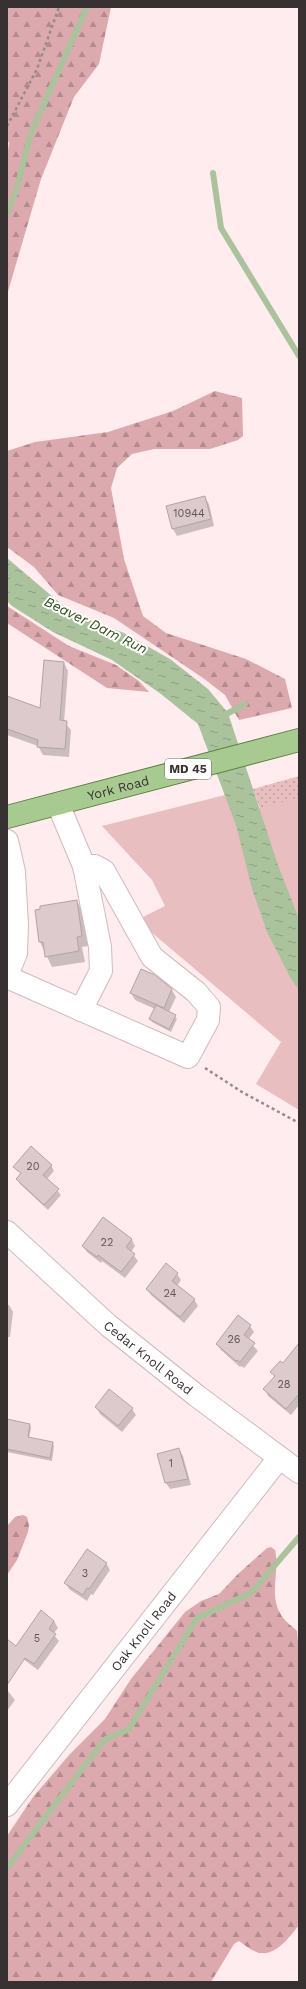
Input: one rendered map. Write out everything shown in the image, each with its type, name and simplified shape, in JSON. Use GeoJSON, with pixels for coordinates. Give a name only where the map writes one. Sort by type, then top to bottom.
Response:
{"type":"FeatureCollection","features":[{"type":"Feature","properties":{"kind":"main road","name":"York Road"},"geometry":{"type":"LineString","coordinates":[[7,817],[299,740]]}},
{"type":"Feature","properties":{"kind":"street"},"geometry":{"type":"LineString","coordinates":[[58,804],[84,866],[100,947],[101,965],[98,976],[81,1010]]}},
{"type":"Feature","properties":{"kind":"street"},"geometry":{"type":"LineString","coordinates":[[7,841],[14,872],[17,925],[16,954],[7,976],[188,1057],[208,1020],[209,1007],[196,992],[152,957],[104,871],[95,866],[84,866]]}},
{"type":"Feature","properties":{"kind":"street","name":"Cedar Knoll Road"},"geometry":{"type":"LineString","coordinates":[[7,1232],[108,1324],[299,1472]]}},
{"type":"Feature","properties":{"kind":"street","name":"Oak Knoll Road"},"geometry":{"type":"LineString","coordinates":[[7,1805],[279,1458]]}},
{"type":"Feature","properties":{"kind":"path"},"geometry":{"type":"LineString","coordinates":[[7,126],[37,69],[59,7]]}},
{"type":"Feature","properties":{"kind":"path"},"geometry":{"type":"LineString","coordinates":[[188,1057],[242,1092],[299,1123]]}},
{"type":"Feature","properties":{"kind":"shaded area"},"geometry":{"type":"Polygon","coordinates":[[[299,776],[299,919],[253,789],[299,776]]]}},
{"type":"Feature","properties":{"kind":"shaded area"},"geometry":{"type":"Polygon","coordinates":[[[229,794],[239,814],[299,797],[299,1110],[256,1084],[281,1042],[137,920],[165,906],[152,880],[102,826],[229,794]]]}},
{"type":"Feature","properties":{"kind":"green space"},"geometry":{"type":"Polygon","coordinates":[[[7,7],[111,7],[99,64],[74,97],[41,179],[7,295],[7,158],[9,143],[7,139],[7,7]]]}},
{"type":"Feature","properties":{"kind":"green space"},"geometry":{"type":"Polygon","coordinates":[[[215,391],[242,398],[243,436],[238,440],[210,449],[154,449],[132,454],[117,468],[111,488],[124,559],[143,616],[166,633],[246,659],[285,679],[292,708],[239,720],[225,695],[203,678],[114,618],[58,595],[34,567],[7,547],[7,451],[35,442],[108,432],[173,411],[215,391]]]}},
{"type":"Feature","properties":{"kind":"green space"},"geometry":{"type":"Polygon","coordinates":[[[7,606],[69,646],[116,665],[139,681],[149,692],[107,688],[7,623],[7,606]]]}},
{"type":"Feature","properties":{"kind":"green space"},"geometry":{"type":"Polygon","coordinates":[[[23,1515],[27,1517],[29,1525],[28,1532],[17,1560],[7,1575],[7,1526],[15,1517],[23,1515]]]}},
{"type":"Feature","properties":{"kind":"green space"},"geometry":{"type":"Polygon","coordinates":[[[271,1547],[275,1550],[276,1558],[275,1598],[277,1606],[283,1618],[297,1631],[299,1653],[299,1925],[283,1944],[268,1953],[256,1952],[239,1941],[234,1944],[211,1982],[7,1982],[7,1836],[33,1797],[70,1754],[105,1719],[131,1679],[185,1612],[201,1601],[219,1594],[238,1574],[267,1548],[271,1547]]]}},
{"type":"Feature","properties":{"kind":"water","name":"Beaver Dam Run"},"geometry":{"type":"Polygon","coordinates":[[[7,558],[73,614],[124,633],[170,659],[208,689],[228,713],[278,865],[299,919],[299,989],[291,979],[267,932],[252,889],[236,825],[198,724],[161,694],[112,660],[53,632],[12,606],[7,601],[7,558]]]}},
{"type":"Feature","properties":{"kind":"building"},"geometry":{"type":"Polygon","coordinates":[[[205,496],[211,519],[172,529],[166,506],[205,496]]]}},
{"type":"Feature","properties":{"kind":"building"},"geometry":{"type":"Polygon","coordinates":[[[44,660],[64,662],[60,720],[67,721],[65,749],[37,747],[38,740],[7,729],[7,696],[40,708],[44,660]]]}},
{"type":"Feature","properties":{"kind":"building"},"geometry":{"type":"Polygon","coordinates":[[[77,900],[82,936],[77,937],[79,951],[45,957],[43,942],[39,942],[35,910],[40,909],[40,906],[77,900]]]}},
{"type":"Feature","properties":{"kind":"building"},"geometry":{"type":"Polygon","coordinates":[[[141,969],[155,975],[172,989],[164,1008],[130,993],[141,969]]]}},
{"type":"Feature","properties":{"kind":"building"},"geometry":{"type":"Polygon","coordinates":[[[156,1005],[176,1015],[169,1029],[149,1019],[156,1005]]]}},
{"type":"Feature","properties":{"kind":"building"},"geometry":{"type":"Polygon","coordinates":[[[31,1146],[52,1165],[43,1175],[59,1189],[44,1205],[16,1179],[21,1173],[13,1167],[31,1146]]]}},
{"type":"Feature","properties":{"kind":"building"},"geometry":{"type":"Polygon","coordinates":[[[103,1217],[132,1239],[126,1247],[135,1254],[121,1272],[98,1255],[97,1257],[82,1246],[103,1217]]]}},
{"type":"Feature","properties":{"kind":"building"},"geometry":{"type":"Polygon","coordinates":[[[166,1263],[178,1273],[172,1281],[195,1299],[180,1317],[146,1289],[166,1263]]]}},
{"type":"Feature","properties":{"kind":"building"},"geometry":{"type":"Polygon","coordinates":[[[238,1315],[251,1325],[244,1335],[255,1343],[240,1362],[237,1360],[236,1361],[216,1344],[238,1315]]]}},
{"type":"Feature","properties":{"kind":"building"},"geometry":{"type":"Polygon","coordinates":[[[299,1343],[299,1394],[286,1409],[263,1389],[275,1376],[270,1372],[280,1361],[283,1363],[299,1343]]]}},
{"type":"Feature","properties":{"kind":"building"},"geometry":{"type":"Polygon","coordinates":[[[109,1389],[133,1408],[118,1426],[95,1407],[109,1389]]]}},
{"type":"Feature","properties":{"kind":"building"},"geometry":{"type":"Polygon","coordinates":[[[7,1419],[30,1424],[28,1437],[53,1442],[50,1458],[7,1449],[7,1419]]]}},
{"type":"Feature","properties":{"kind":"building"},"geometry":{"type":"Polygon","coordinates":[[[179,1448],[188,1479],[165,1483],[157,1454],[179,1448]]]}},
{"type":"Feature","properties":{"kind":"building"},"geometry":{"type":"Polygon","coordinates":[[[87,1549],[107,1563],[83,1595],[64,1583],[87,1549]]]}},
{"type":"Feature","properties":{"kind":"building"},"geometry":{"type":"Polygon","coordinates":[[[41,1610],[54,1621],[49,1629],[56,1634],[34,1664],[25,1658],[7,1685],[7,1639],[16,1646],[41,1610]]]}},
{"type":"Feature","properties":{"kind":"waterway"},"geometry":{"type":"LineString","coordinates":[[7,214],[16,191],[31,133],[87,7]]}},
{"type":"Feature","properties":{"kind":"waterway"},"geometry":{"type":"LineString","coordinates":[[213,173],[221,228],[299,356]]}},
{"type":"Feature","properties":{"kind":"waterway"},"geometry":{"type":"LineString","coordinates":[[221,717],[245,704]]}},
{"type":"Feature","properties":{"kind":"waterway"},"geometry":{"type":"LineString","coordinates":[[7,1868],[104,1740],[129,1729],[197,1618],[251,1593],[299,1537]]}}]}
